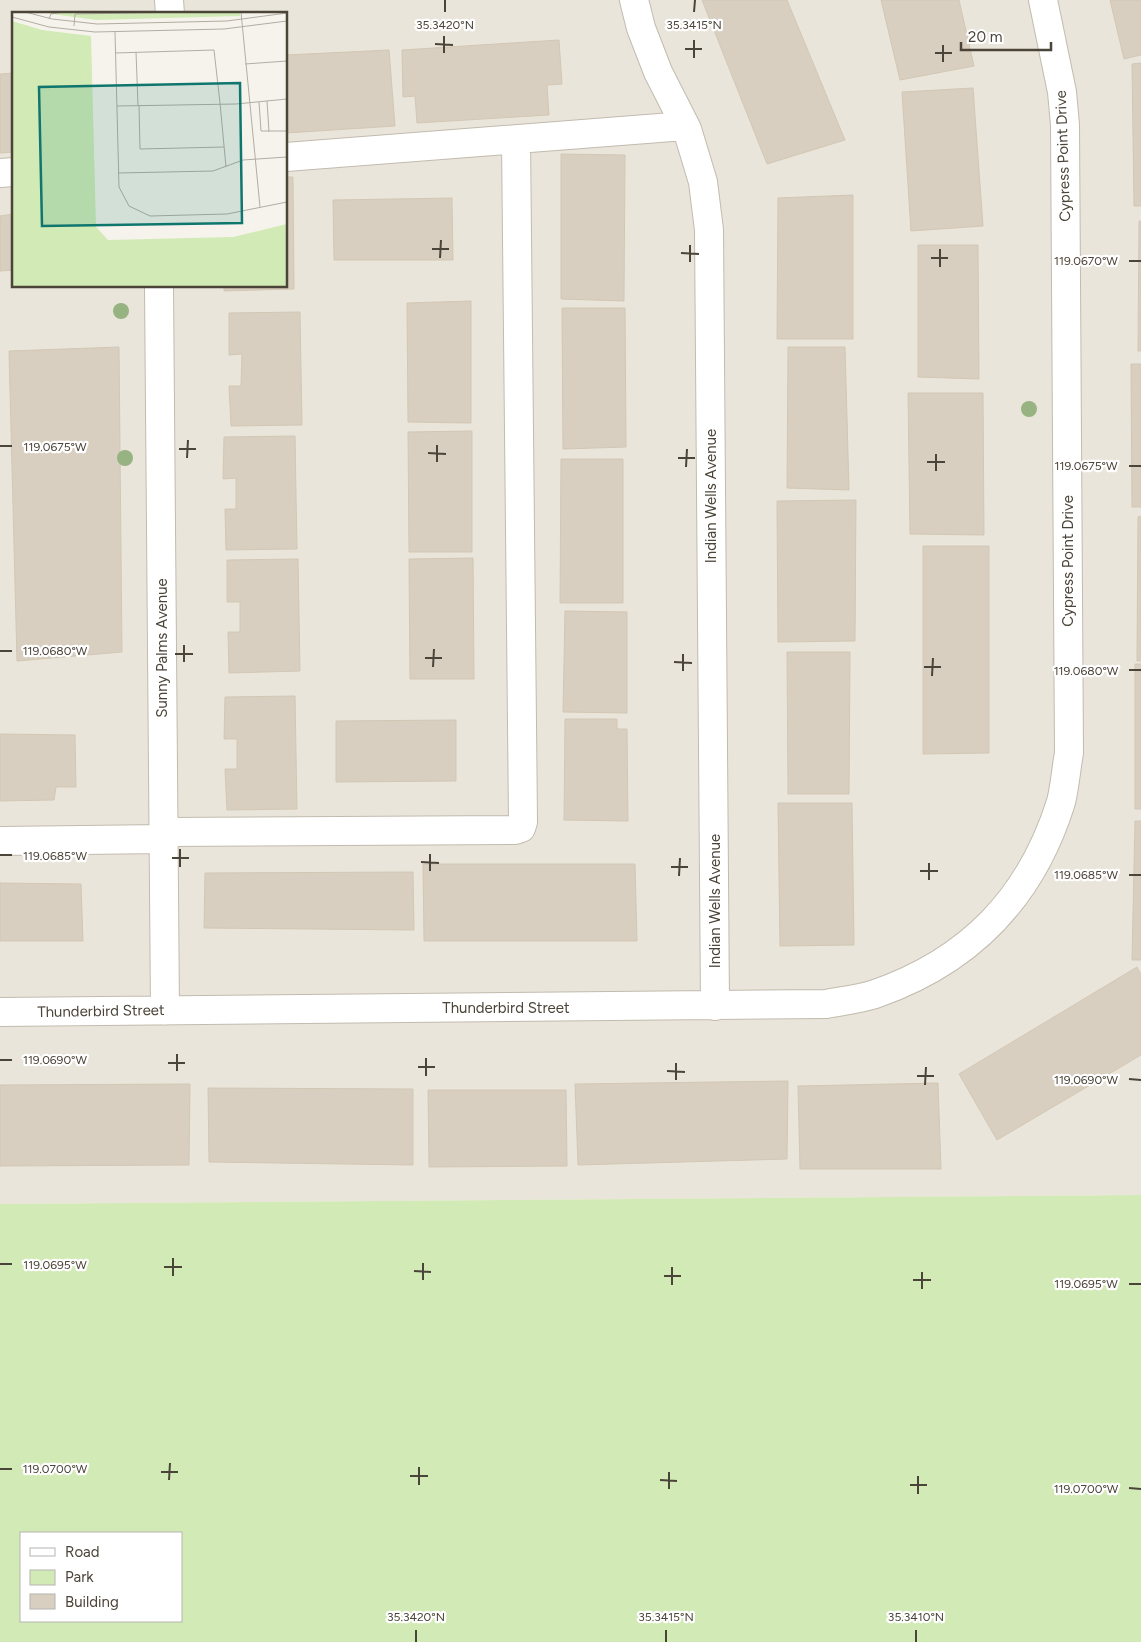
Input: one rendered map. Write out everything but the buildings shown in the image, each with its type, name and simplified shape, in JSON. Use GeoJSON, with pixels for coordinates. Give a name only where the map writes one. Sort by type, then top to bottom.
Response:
{"type":"FeatureCollection","features":[{"type":"Feature","properties":{"kind":"street","name":"Indian Wells Avenue"},"geometry":{"type":"LineString","coordinates":[[634,0],[641,28],[658,72],[685,126],[703,182],[709,230],[716,1006]]}},
{"type":"Feature","properties":{"kind":"street","name":"Cypress Point Drive"},"geometry":{"type":"LineString","coordinates":[[991,924],[1024,883],[1045,846],[1061,800],[1069,753],[1065,125],[1062,92],[1043,0]]}},
{"type":"Feature","properties":{"kind":"street"},"geometry":{"type":"LineString","coordinates":[[288,157],[685,126]]}},
{"type":"Feature","properties":{"kind":"street"},"geometry":{"type":"LineString","coordinates":[[0,841],[164,835],[515,830],[521,828],[523,822],[516,139]]}},
{"type":"Feature","properties":{"kind":"street","name":"Sunny Palms Avenue"},"geometry":{"type":"LineString","coordinates":[[159,288],[165,1010]]}},
{"type":"Feature","properties":{"kind":"street","name":"Thunderbird Street"},"geometry":{"type":"LineString","coordinates":[[0,1012],[826,1004],[873,995],[918,977],[959,952],[991,924]]}},
{"type":"Feature","properties":{"kind":"shaded area"},"geometry":{"type":"Polygon","coordinates":[[[0,0],[1141,0],[1141,1195],[0,1204],[0,0]]]}},
{"type":"Feature","properties":{"kind":"green space"},"geometry":{"type":"Polygon","coordinates":[[[1141,1195],[1141,1642],[0,1642],[0,1204],[1141,1195]]]}}]}
